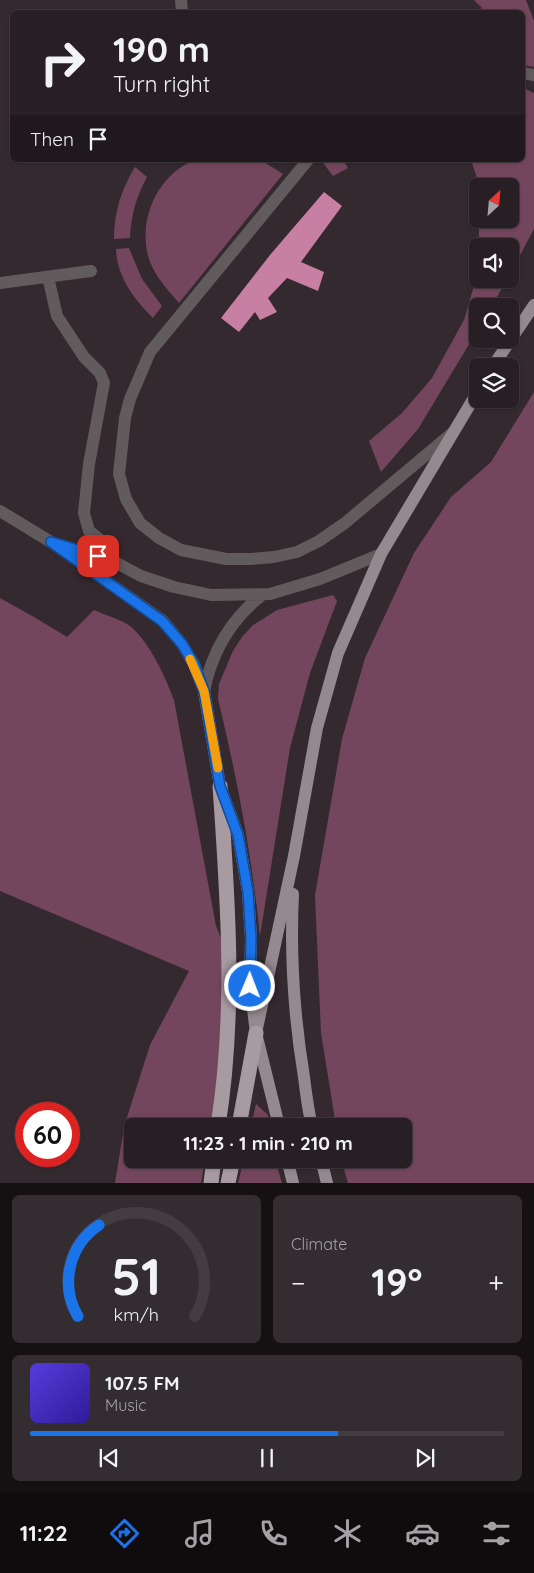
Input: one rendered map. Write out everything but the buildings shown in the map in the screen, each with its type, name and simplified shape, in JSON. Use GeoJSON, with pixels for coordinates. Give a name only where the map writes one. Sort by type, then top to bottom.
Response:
{"type":"FeatureCollection","features":[{"type":"Feature","properties":{"kind":"highway"},"geometry":{"type":"LineString","coordinates":[[219,1118],[226,1070],[229,980],[228,892],[220,786]]}},
{"type":"Feature","properties":{"kind":"highway"},"geometry":{"type":"LineString","coordinates":[[240,1118],[256,1032]]}},
{"type":"Feature","properties":{"kind":"highway"},"geometry":{"type":"LineString","coordinates":[[211,1183],[213,1168]]}},
{"type":"Feature","properties":{"kind":"highway"},"geometry":{"type":"LineString","coordinates":[[228,1183],[231,1168]]}},
{"type":"Feature","properties":{"kind":"main road"},"geometry":{"type":"LineString","coordinates":[[498,358],[534,305]]}},
{"type":"Feature","properties":{"kind":"main road"},"geometry":{"type":"LineString","coordinates":[[256,1032],[294,856],[319,719],[338,654],[381,554],[469,405]]}},
{"type":"Feature","properties":{"kind":"main road"},"geometry":{"type":"LineString","coordinates":[[204,691],[220,786],[238,835],[248,892],[251,937],[250,986],[256,1032],[277,1118]]}},
{"type":"Feature","properties":{"kind":"main road"},"geometry":{"type":"LineString","coordinates":[[294,856],[291,936],[294,1006],[311,1118]]}},
{"type":"Feature","properties":{"kind":"main road"},"geometry":{"type":"LineString","coordinates":[[290,1168],[294,1183]]}},
{"type":"Feature","properties":{"kind":"main road"},"geometry":{"type":"LineString","coordinates":[[324,1168],[328,1183]]}},
{"type":"Feature","properties":{"kind":"lane"},"geometry":{"type":"LineString","coordinates":[[306,162],[150,352],[132,392],[125,418],[119,474],[126,499],[140,523],[159,538],[181,550],[226,559],[274,557],[297,552],[326,537],[346,523],[451,434]]}},
{"type":"Feature","properties":{"kind":"lane"},"geometry":{"type":"LineString","coordinates":[[0,283],[91,271]]}},
{"type":"Feature","properties":{"kind":"lane"},"geometry":{"type":"LineString","coordinates":[[48,277],[57,316],[84,357],[100,373],[104,383],[89,464],[84,513],[90,531],[102,541],[113,561]]}},
{"type":"Feature","properties":{"kind":"lane"},"geometry":{"type":"LineString","coordinates":[[0,511],[51,542],[162,621],[182,644],[194,664],[204,691]]}},
{"type":"Feature","properties":{"kind":"lane"},"geometry":{"type":"LineString","coordinates":[[51,542],[113,561],[141,576],[174,587],[210,595],[262,595],[320,579],[381,554]]}},
{"type":"Feature","properties":{"kind":"lane"},"geometry":{"type":"LineString","coordinates":[[204,691],[208,668],[232,624],[247,607],[262,595]]}},
{"type":"Feature","properties":{"kind":"shaded area"},"geometry":{"type":"Polygon","coordinates":[[[474,0],[526,0],[534,21],[534,67],[525,65],[525,10],[480,10],[482,8],[474,0]]]}},
{"type":"Feature","properties":{"kind":"shaded area"},"geometry":{"type":"Polygon","coordinates":[[[525,89],[534,93],[534,229],[519,257],[519,238],[479,238],[479,228],[519,228],[519,178],[477,178],[472,162],[525,162],[525,89]]]}},
{"type":"Feature","properties":{"kind":"shaded area"},"geometry":{"type":"Polygon","coordinates":[[[191,162],[264,162],[283,174],[179,303],[163,284],[150,262],[146,247],[146,232],[148,217],[160,189],[181,167],[191,162]]]}},
{"type":"Feature","properties":{"kind":"shaded area"},"geometry":{"type":"Polygon","coordinates":[[[322,162],[344,162],[348,168],[333,176],[322,162]]]}},
{"type":"Feature","properties":{"kind":"shaded area"},"geometry":{"type":"Polygon","coordinates":[[[135,167],[147,177],[135,207],[130,238],[114,239],[115,220],[119,202],[135,167]]]}},
{"type":"Feature","properties":{"kind":"shaded area"},"geometry":{"type":"Polygon","coordinates":[[[129,248],[142,279],[162,306],[153,318],[133,295],[123,278],[116,249],[129,248]]]}},
{"type":"Feature","properties":{"kind":"shaded area"},"geometry":{"type":"Polygon","coordinates":[[[473,288],[502,288],[496,298],[470,298],[473,288]]]}},
{"type":"Feature","properties":{"kind":"shaded area"},"geometry":{"type":"Polygon","coordinates":[[[469,303],[469,344],[418,429],[381,472],[369,441],[402,413],[432,378],[464,320],[469,303]]]}},
{"type":"Feature","properties":{"kind":"shaded area"},"geometry":{"type":"Polygon","coordinates":[[[534,392],[534,1183],[348,1183],[344,1168],[412,1168],[412,1118],[335,1118],[321,1033],[315,895],[342,739],[365,658],[414,553],[451,497],[491,462],[534,392]]]}},
{"type":"Feature","properties":{"kind":"shaded area"},"geometry":{"type":"Polygon","coordinates":[[[333,595],[337,601],[310,673],[290,748],[260,936],[253,876],[243,817],[218,699],[219,684],[233,651],[253,625],[277,610],[333,595]]]}},
{"type":"Feature","properties":{"kind":"shaded area"},"geometry":{"type":"Polygon","coordinates":[[[0,598],[67,637],[94,610],[117,619],[130,626],[137,633],[150,651],[174,700],[216,926],[238,980],[212,1118],[127,1118],[150,1045],[189,971],[0,891],[0,598]]]}},
{"type":"Feature","properties":{"kind":"shaded area"},"geometry":{"type":"Polygon","coordinates":[[[256,1104],[268,1115],[268,1118],[253,1118],[256,1104]]]}},
{"type":"Feature","properties":{"kind":"shaded area"},"geometry":{"type":"Polygon","coordinates":[[[124,1127],[124,1168],[204,1168],[201,1183],[115,1183],[124,1127]]]}},
{"type":"Feature","properties":{"kind":"shaded area"},"geometry":{"type":"Polygon","coordinates":[[[242,1168],[278,1168],[282,1183],[238,1183],[242,1168]]]}},
{"type":"Feature","properties":{"kind":"slow traffic"},"geometry":{"type":"LineString","coordinates":[[190,659],[194,664],[204,691],[218,768]]}},
{"type":"Feature","properties":{"kind":"route"},"geometry":{"type":"LineString","coordinates":[[98,556],[51,542],[162,621],[182,644],[194,664],[204,691],[220,786],[238,835],[248,892],[251,937],[250,986]]}}]}
